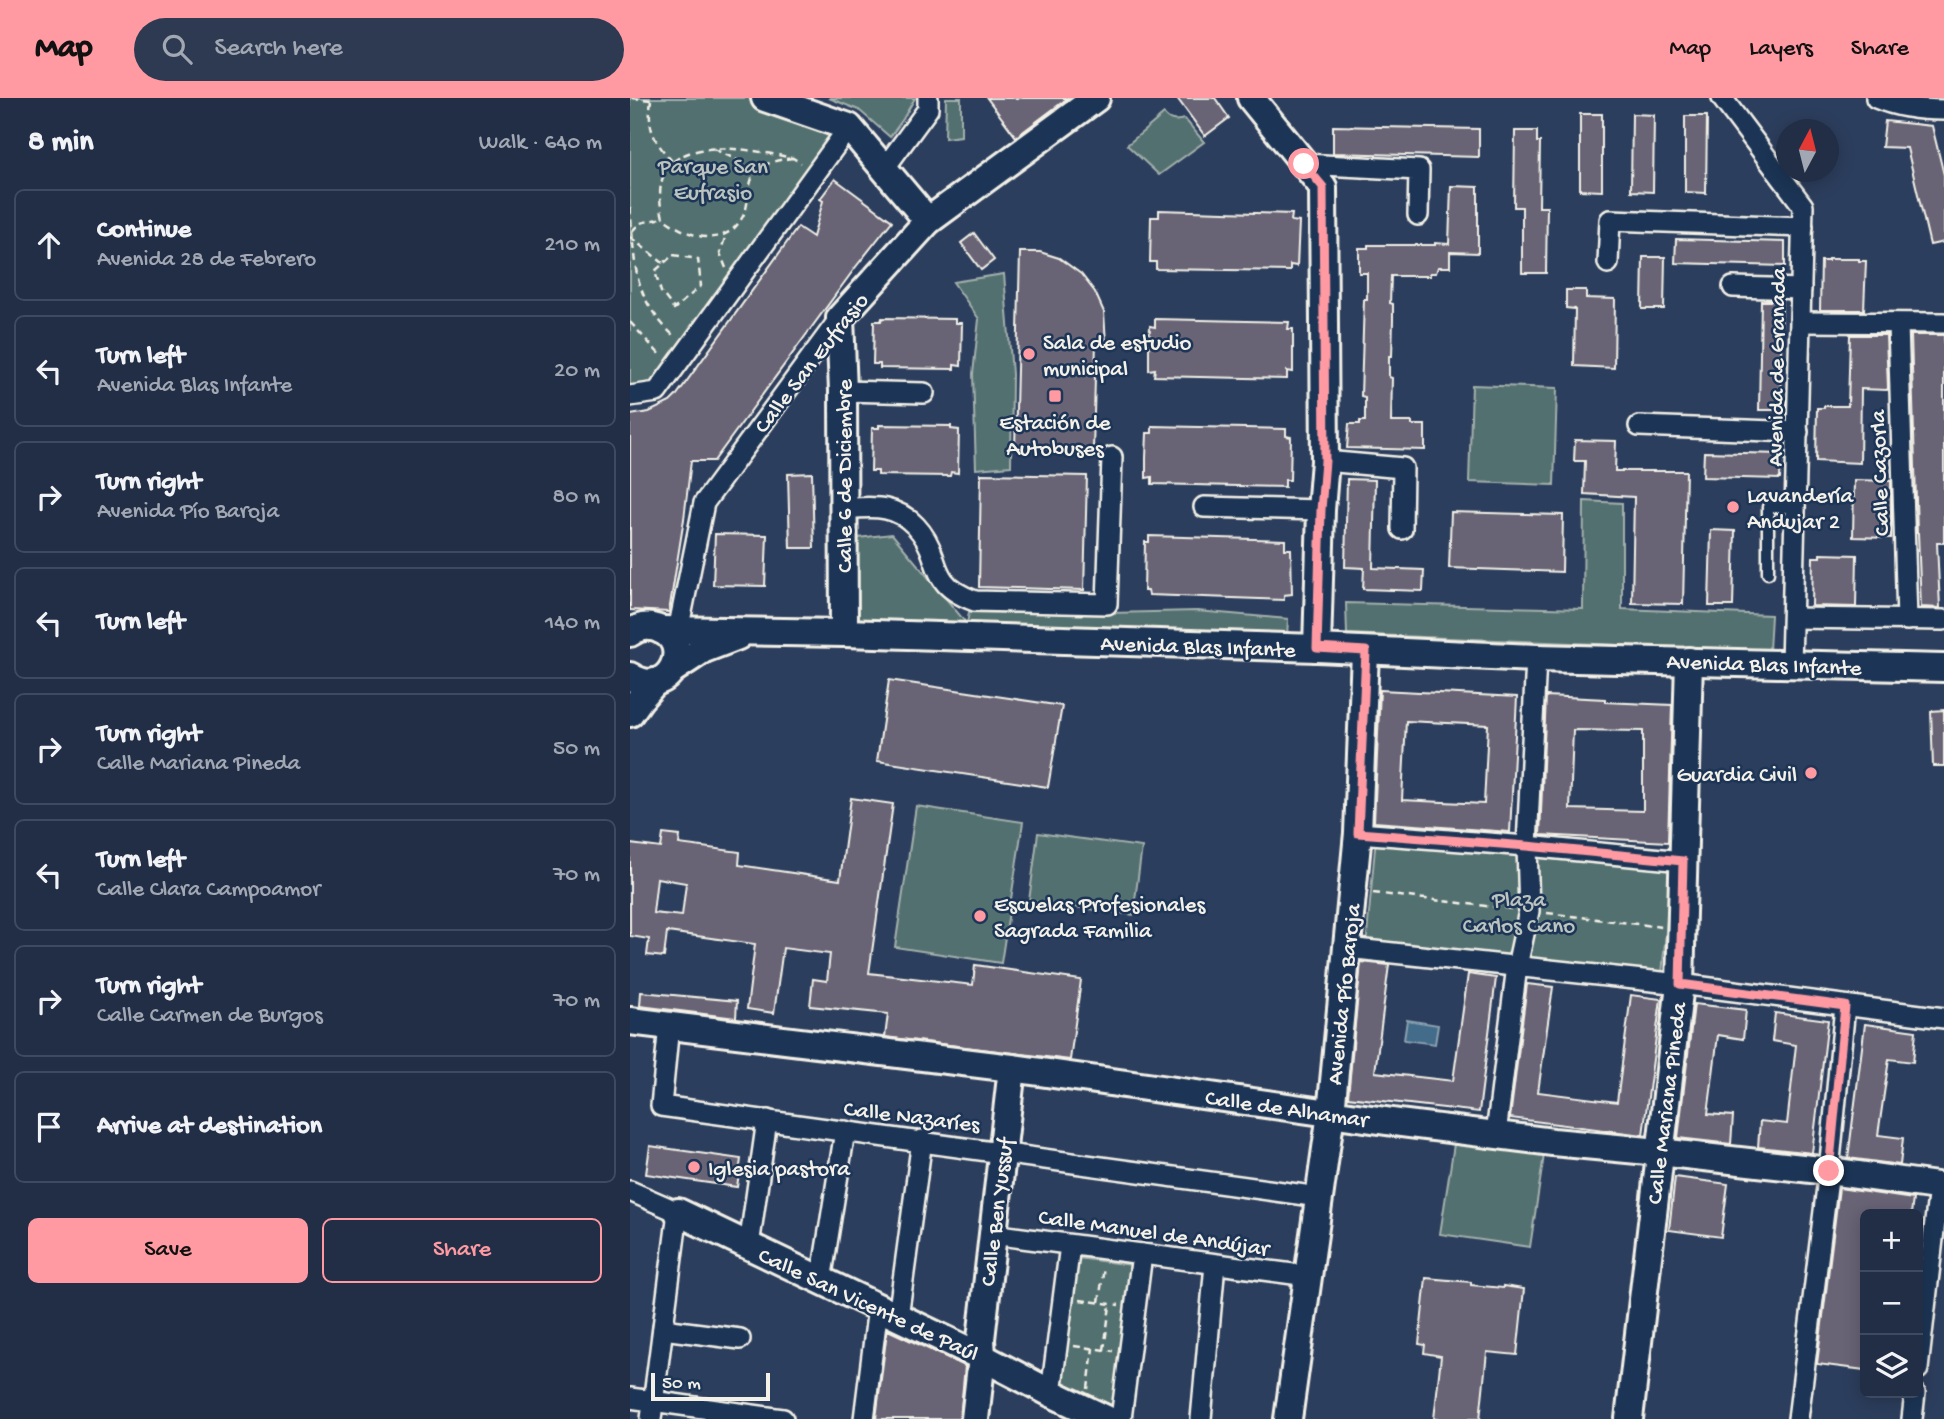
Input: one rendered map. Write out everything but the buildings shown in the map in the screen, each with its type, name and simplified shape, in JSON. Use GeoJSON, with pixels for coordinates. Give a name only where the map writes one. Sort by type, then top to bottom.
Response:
{"type":"FeatureCollection","features":[{"type":"Feature","properties":{"kind":"street"},"geometry":{"type":"LineString","coordinates":[[765,98],[849,127],[928,221]]}},
{"type":"Feature","properties":{"kind":"street"},"geometry":{"type":"LineString","coordinates":[[884,169],[928,109],[929,98]]}},
{"type":"Feature","properties":{"kind":"street","name":"Calle San Eufrasio"},"geometry":{"type":"LineString","coordinates":[[670,630],[704,503],[840,318],[928,221],[1096,98]]}},
{"type":"Feature","properties":{"kind":"street"},"geometry":{"type":"LineString","coordinates":[[1251,98],[1323,187],[1325,461],[1317,648]]}},
{"type":"Feature","properties":{"kind":"street"},"geometry":{"type":"LineString","coordinates":[[1876,98],[1888,103],[1944,112]]}},
{"type":"Feature","properties":{"kind":"street","name":"Avenida de Granada"},"geometry":{"type":"LineString","coordinates":[[1725,99],[1803,206],[1791,665]]}},
{"type":"Feature","properties":{"kind":"street"},"geometry":{"type":"LineString","coordinates":[[630,396],[657,393],[849,127]]}},
{"type":"Feature","properties":{"kind":"street"},"geometry":{"type":"LineString","coordinates":[[1304,164],[1419,170],[1418,215]]}},
{"type":"Feature","properties":{"kind":"street"},"geometry":{"type":"LineString","coordinates":[[1608,263],[1610,220],[1803,227]]}},
{"type":"Feature","properties":{"kind":"street"},"geometry":{"type":"LineString","coordinates":[[1733,287],[1801,289]]}},
{"type":"Feature","properties":{"kind":"street","name":"Calle 6 de Diciembre"},"geometry":{"type":"LineString","coordinates":[[840,318],[844,633]]}},
{"type":"Feature","properties":{"kind":"street"},"geometry":{"type":"LineString","coordinates":[[1801,322],[1944,323]]}},
{"type":"Feature","properties":{"kind":"street","name":"Calle Cazorla"},"geometry":{"type":"LineString","coordinates":[[1898,324],[1907,620]]}},
{"type":"Feature","properties":{"kind":"street"},"geometry":{"type":"LineString","coordinates":[[843,391],[924,393]]}},
{"type":"Feature","properties":{"kind":"street"},"geometry":{"type":"LineString","coordinates":[[1639,426],[1798,432]]}},
{"type":"Feature","properties":{"kind":"street"},"geometry":{"type":"LineString","coordinates":[[843,509],[886,508],[901,514],[914,524],[928,543],[946,584],[975,601],[1107,604],[1112,457]]}},
{"type":"Feature","properties":{"kind":"street"},"geometry":{"type":"LineString","coordinates":[[1325,461],[1403,468],[1402,529]]}},
{"type":"Feature","properties":{"kind":"street"},"geometry":{"type":"LineString","coordinates":[[1204,507],[1321,510]]}},
{"type":"Feature","properties":{"kind":"street"},"geometry":{"type":"LineString","coordinates":[[1793,618],[1944,621]]}},
{"type":"Feature","properties":{"kind":"street","name":"Avenida Blas Infante"},"geometry":{"type":"LineString","coordinates":[[630,633],[646,626],[670,630],[844,633],[1536,658],[1944,668]]}},
{"type":"Feature","properties":{"kind":"street"},"geometry":{"type":"LineString","coordinates":[[630,713],[652,676],[676,661],[676,647],[669,636],[670,630]]}},
{"type":"Feature","properties":{"kind":"street"},"geometry":{"type":"LineString","coordinates":[[652,676],[704,649],[750,632]]}},
{"type":"Feature","properties":{"kind":"street","name":"Avenida Pío Baroja"},"geometry":{"type":"LineString","coordinates":[[1288,1419],[1331,1113],[1358,833],[1366,651]]}},
{"type":"Feature","properties":{"kind":"street"},"geometry":{"type":"LineString","coordinates":[[1496,1134],[1517,966],[1529,911],[1527,846],[1536,658]]}},
{"type":"Feature","properties":{"kind":"street","name":"Calle Mariana Pineda"},"geometry":{"type":"LineString","coordinates":[[1629,1419],[1680,984],[1689,661]]}},
{"type":"Feature","properties":{"kind":"street"},"geometry":{"type":"LineString","coordinates":[[1358,833],[1683,861]]}},
{"type":"Feature","properties":{"kind":"street"},"geometry":{"type":"LineString","coordinates":[[1347,948],[1680,984],[1944,1018]]}},
{"type":"Feature","properties":{"kind":"street"},"geometry":{"type":"LineString","coordinates":[[1798,1419],[1829,1171],[1845,1006]]}},
{"type":"Feature","properties":{"kind":"street","name":"Calle de Alhamar"},"geometry":{"type":"LineString","coordinates":[[630,1021],[1012,1068],[1553,1142],[1829,1171],[1942,1187]]}},
{"type":"Feature","properties":{"kind":"street","name":"Calle Nazaríes"},"geometry":{"type":"LineString","coordinates":[[669,1025],[661,1106],[1003,1151],[1319,1198]]}},
{"type":"Feature","properties":{"kind":"street","name":"Calle Ben Yussuf"},"geometry":{"type":"LineString","coordinates":[[975,1419],[992,1234],[1012,1068]]}},
{"type":"Feature","properties":{"kind":"street"},"geometry":{"type":"LineString","coordinates":[[749,1246],[767,1120]]}},
{"type":"Feature","properties":{"kind":"street"},"geometry":{"type":"LineString","coordinates":[[821,1281],[845,1131]]}},
{"type":"Feature","properties":{"kind":"street"},"geometry":{"type":"LineString","coordinates":[[864,1419],[922,1140]]}},
{"type":"Feature","properties":{"kind":"street"},"geometry":{"type":"LineString","coordinates":[[1922,1335],[1942,1187]]}},
{"type":"Feature","properties":{"kind":"street","name":"Calle San Vicente de Paúl"},"geometry":{"type":"LineString","coordinates":[[630,1191],[982,1357],[1095,1414]]}},
{"type":"Feature","properties":{"kind":"street"},"geometry":{"type":"LineString","coordinates":[[652,1410],[678,1212]]}},
{"type":"Feature","properties":{"kind":"street","name":"Calle Manuel de Andújar"},"geometry":{"type":"LineString","coordinates":[[992,1234],[1308,1276]]}},
{"type":"Feature","properties":{"kind":"street"},"geometry":{"type":"LineString","coordinates":[[1051,1393],[1070,1245]]}},
{"type":"Feature","properties":{"kind":"street"},"geometry":{"type":"LineString","coordinates":[[1121,1419],[1142,1254]]}},
{"type":"Feature","properties":{"kind":"street"},"geometry":{"type":"LineString","coordinates":[[1200,1419],[1216,1264]]}},
{"type":"Feature","properties":{"kind":"street"},"geometry":{"type":"LineString","coordinates":[[663,1329],[740,1339]]}},
{"type":"Feature","properties":{"kind":"street"},"geometry":{"type":"LineString","coordinates":[[630,1398],[652,1410],[783,1419]]}},
{"type":"Feature","properties":{"kind":"street"},"geometry":{"type":"LineString","coordinates":[[1912,1419],[1914,1398]]}},
{"type":"Feature","properties":{"kind":"lane"},"geometry":{"type":"LineString","coordinates":[[1768,573],[1768,507],[1796,507]]}},
{"type":"Feature","properties":{"kind":"path"},"geometry":{"type":"LineString","coordinates":[[632,98],[652,99],[649,118],[654,137],[672,161]]}},
{"type":"Feature","properties":{"kind":"path"},"geometry":{"type":"LineString","coordinates":[[711,148],[737,160],[752,178]]}},
{"type":"Feature","properties":{"kind":"path"},"geometry":{"type":"LineString","coordinates":[[793,158],[773,161],[761,168],[752,178],[745,211],[737,226],[726,235],[713,237],[684,233],[663,218],[660,190],[664,175],[672,161],[691,151],[734,148],[793,158],[815,173]]}},
{"type":"Feature","properties":{"kind":"path"},"geometry":{"type":"LineString","coordinates":[[630,207],[634,284]]}},
{"type":"Feature","properties":{"kind":"path"},"geometry":{"type":"LineString","coordinates":[[631,232],[640,223],[663,218]]}},
{"type":"Feature","properties":{"kind":"path"},"geometry":{"type":"LineString","coordinates":[[726,235],[720,253],[726,268],[737,283]]}},
{"type":"Feature","properties":{"kind":"path"},"geometry":{"type":"LineString","coordinates":[[631,237],[663,263]]}},
{"type":"Feature","properties":{"kind":"path"},"geometry":{"type":"LineString","coordinates":[[673,255],[698,259],[701,286],[674,309],[661,292],[655,271],[663,263],[673,255]]}},
{"type":"Feature","properties":{"kind":"path"},"geometry":{"type":"LineString","coordinates":[[638,296],[656,320],[689,348]]}},
{"type":"Feature","properties":{"kind":"path"},"geometry":{"type":"LineString","coordinates":[[630,322],[658,353],[676,367]]}},
{"type":"Feature","properties":{"kind":"path"},"geometry":{"type":"LineString","coordinates":[[1099,1302],[1106,1250]]}},
{"type":"Feature","properties":{"kind":"path"},"geometry":{"type":"LineString","coordinates":[[1063,1297],[1136,1307]]}},
{"type":"Feature","properties":{"kind":"path"},"geometry":{"type":"LineString","coordinates":[[1104,1350],[1111,1304]]}},
{"type":"Feature","properties":{"kind":"path"},"geometry":{"type":"LineString","coordinates":[[1057,1344],[1129,1354]]}},
{"type":"Feature","properties":{"kind":"path"},"geometry":{"type":"LineString","coordinates":[[1093,1348],[1095,1414]]}},
{"type":"Feature","properties":{"kind":"green space","name":"Parque San Eufrasio"},"geometry":{"type":"Polygon","coordinates":[[[630,98],[765,98],[849,127],[657,392],[630,396],[630,98]]]}},
{"type":"Feature","properties":{"kind":"green space"},"geometry":{"type":"Polygon","coordinates":[[[829,98],[915,98],[890,137],[859,110],[829,98]]]}},
{"type":"Feature","properties":{"kind":"green space"},"geometry":{"type":"Polygon","coordinates":[[[946,98],[961,98],[961,136],[945,138],[946,98]]]}},
{"type":"Feature","properties":{"kind":"green space"},"geometry":{"type":"Polygon","coordinates":[[[1164,114],[1174,120],[1185,119],[1204,142],[1159,175],[1127,145],[1164,114]]]}},
{"type":"Feature","properties":{"kind":"green space"},"geometry":{"type":"Polygon","coordinates":[[[1004,274],[1012,374],[1011,466],[976,469],[973,374],[979,319],[953,282],[1004,274]]]}},
{"type":"Feature","properties":{"kind":"green space"},"geometry":{"type":"Polygon","coordinates":[[[1472,385],[1557,388],[1554,485],[1469,482],[1472,385]]]}},
{"type":"Feature","properties":{"kind":"green space"},"geometry":{"type":"Polygon","coordinates":[[[1584,501],[1622,503],[1622,609],[1771,615],[1769,651],[1347,634],[1346,603],[1583,609],[1584,501]]]}},
{"type":"Feature","properties":{"kind":"green space"},"geometry":{"type":"Polygon","coordinates":[[[892,534],[967,624],[969,612],[1197,611],[1288,619],[1287,637],[851,626],[853,563],[858,538],[892,534]]]}},
{"type":"Feature","properties":{"kind":"green space"},"geometry":{"type":"Polygon","coordinates":[[[916,806],[1023,822],[1001,963],[895,947],[916,806]]]}},
{"type":"Feature","properties":{"kind":"green space"},"geometry":{"type":"Polygon","coordinates":[[[1038,833],[1142,847],[1133,915],[1029,901],[1038,833]]]}},
{"type":"Feature","properties":{"kind":"green space","name":"Plaza Carlos Cano"},"geometry":{"type":"Polygon","coordinates":[[[1376,837],[1672,865],[1661,985],[1365,957],[1376,837]]]}},
{"type":"Feature","properties":{"kind":"green space"},"geometry":{"type":"Polygon","coordinates":[[[1454,1144],[1544,1155],[1530,1247],[1440,1234],[1454,1144]]]}},
{"type":"Feature","properties":{"kind":"green space"},"geometry":{"type":"Polygon","coordinates":[[[1077,1258],[1132,1265],[1114,1407],[1111,1411],[1062,1388],[1060,1379],[1077,1258]]]}},
{"type":"Feature","properties":{"kind":"water"},"geometry":{"type":"Polygon","coordinates":[[[1407,1020],[1438,1025],[1435,1044],[1404,1040],[1407,1020]]]}},
{"type":"Feature","properties":{"kind":"place","name":"Sala de estudio municipal"},"geometry":{"type":"Point","coordinates":[1029,354]}},
{"type":"Feature","properties":{"kind":"place","name":"Estación de Autobuses"},"geometry":{"type":"Point","coordinates":[1055,396]}},
{"type":"Feature","properties":{"kind":"place","name":"Lavandería Andujar 2"},"geometry":{"type":"Point","coordinates":[1733,507]}},
{"type":"Feature","properties":{"kind":"place","name":"Guardia Civil"},"geometry":{"type":"Point","coordinates":[1811,773]}},
{"type":"Feature","properties":{"kind":"place","name":"Escuelas Profesionales Sagrada Familia"},"geometry":{"type":"Point","coordinates":[980,916]}},
{"type":"Feature","properties":{"kind":"place","name":"Iglesia pastora"},"geometry":{"type":"Point","coordinates":[694,1167]}},
{"type":"Feature","properties":{"kind":"route"},"geometry":{"type":"LineString","coordinates":[[1304,164],[1323,187],[1325,461],[1317,648],[1366,651],[1358,833],[1683,861],[1680,984],[1845,1006],[1829,1171]]}}]}
